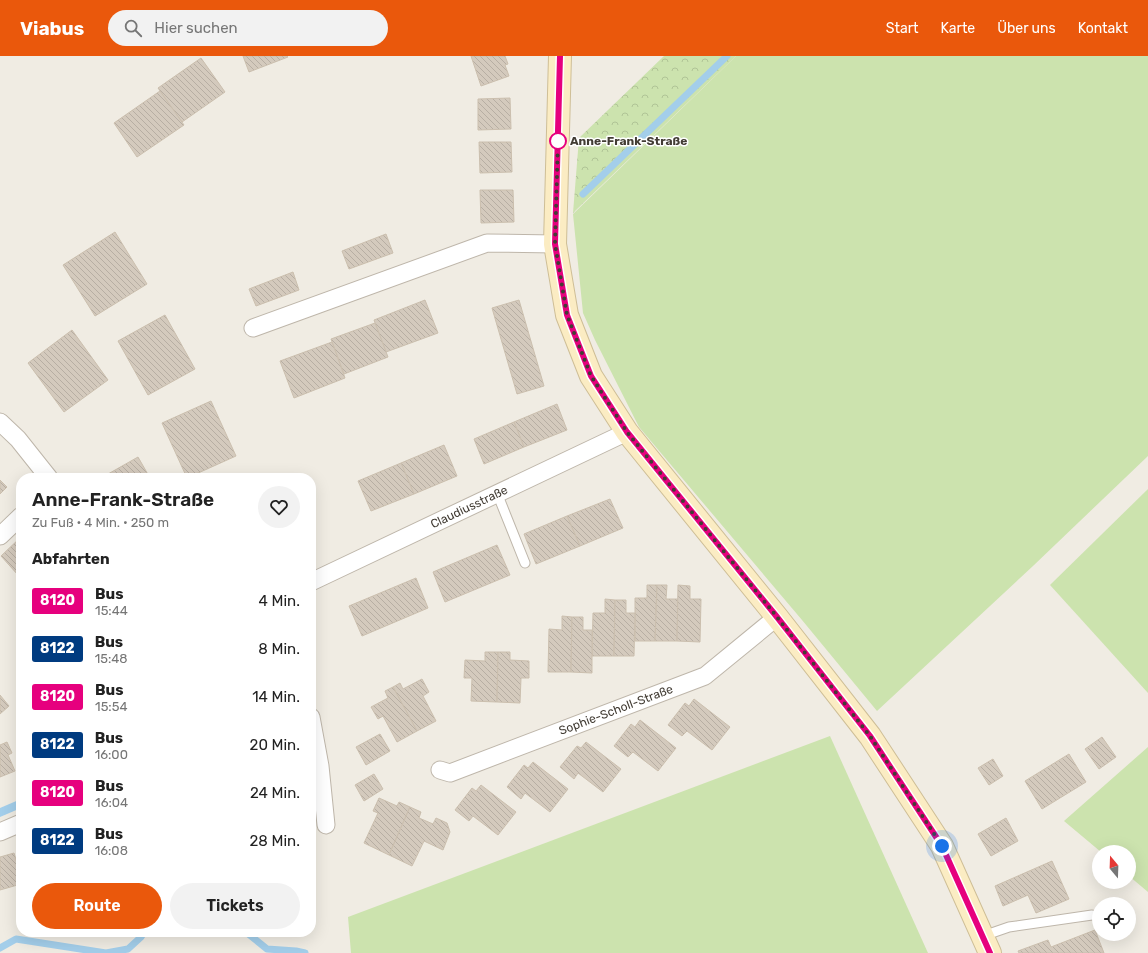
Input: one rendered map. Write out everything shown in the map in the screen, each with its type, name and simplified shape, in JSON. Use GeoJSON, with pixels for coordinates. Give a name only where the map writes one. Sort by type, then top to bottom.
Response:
{"type":"FeatureCollection","features":[{"type":"Feature","properties":{"kind":"main road"},"geometry":{"type":"LineString","coordinates":[[560,56],[555,244],[567,315],[591,376],[627,432],[777,617],[870,736],[942,846],[987,946]]}},
{"type":"Feature","properties":{"kind":"street"},"geometry":{"type":"LineString","coordinates":[[253,328],[487,243],[555,244]]}},
{"type":"Feature","properties":{"kind":"street"},"geometry":{"type":"LineString","coordinates":[[0,422],[18,439],[45,473]]}},
{"type":"Feature","properties":{"kind":"street","name":"Claudiusstraße"},"geometry":{"type":"LineString","coordinates":[[316,580],[627,432]]}},
{"type":"Feature","properties":{"kind":"street"},"geometry":{"type":"LineString","coordinates":[[0,536],[16,521]]}},
{"type":"Feature","properties":{"kind":"street","name":"Sophie-Scholl-Straße"},"geometry":{"type":"LineString","coordinates":[[440,770],[450,773],[705,676],[777,617]]}},
{"type":"Feature","properties":{"kind":"street"},"geometry":{"type":"LineString","coordinates":[[316,744],[320,766],[326,825]]}},
{"type":"Feature","properties":{"kind":"street"},"geometry":{"type":"LineString","coordinates":[[0,832],[16,825]]}},
{"type":"Feature","properties":{"kind":"lane"},"geometry":{"type":"LineString","coordinates":[[497,494],[525,564]]}},
{"type":"Feature","properties":{"kind":"lane"},"geometry":{"type":"LineString","coordinates":[[987,946],[1009,927],[1092,915]]}},
{"type":"Feature","properties":{"kind":"green space"},"geometry":{"type":"Polygon","coordinates":[[[664,56],[736,56],[573,213],[579,138],[664,56]]]}},
{"type":"Feature","properties":{"kind":"green space"},"geometry":{"type":"Polygon","coordinates":[[[736,56],[1148,56],[1148,456],[1033,566],[877,711],[639,427],[583,313],[573,214],[736,56]]]}},
{"type":"Feature","properties":{"kind":"green space"},"geometry":{"type":"Polygon","coordinates":[[[1148,489],[1148,693],[1050,585],[1148,489]]]}},
{"type":"Feature","properties":{"kind":"green space"},"geometry":{"type":"Polygon","coordinates":[[[830,736],[928,953],[351,953],[348,917],[830,736]]]}},
{"type":"Feature","properties":{"kind":"green space"},"geometry":{"type":"Polygon","coordinates":[[[1148,747],[1148,892],[1136,882],[1136,845],[1093,845],[1064,821],[1148,747]]]}},
{"type":"Feature","properties":{"kind":"water"},"geometry":{"type":"Polygon","coordinates":[[[16,801],[16,810],[0,817],[0,808],[16,801]]]}},
{"type":"Feature","properties":{"kind":"building"},"geometry":{"type":"Polygon","coordinates":[[[243,56],[287,56],[288,57],[249,72],[243,56]]]}},
{"type":"Feature","properties":{"kind":"building"},"geometry":{"type":"Polygon","coordinates":[[[471,56],[505,56],[508,64],[505,65],[509,76],[481,86],[471,56]]]}},
{"type":"Feature","properties":{"kind":"building"},"geometry":{"type":"Polygon","coordinates":[[[201,58],[225,92],[182,122],[158,88],[201,58]]]}},
{"type":"Feature","properties":{"kind":"building"},"geometry":{"type":"Polygon","coordinates":[[[160,91],[184,125],[137,157],[114,123],[160,91]]]}},
{"type":"Feature","properties":{"kind":"building"},"geometry":{"type":"Polygon","coordinates":[[[510,98],[511,129],[478,130],[478,99],[510,98]]]}},
{"type":"Feature","properties":{"kind":"building"},"geometry":{"type":"Polygon","coordinates":[[[479,142],[511,142],[512,172],[480,173],[479,142]]]}},
{"type":"Feature","properties":{"kind":"building"},"geometry":{"type":"Polygon","coordinates":[[[480,190],[513,190],[514,222],[481,223],[480,190]]]}},
{"type":"Feature","properties":{"kind":"building"},"geometry":{"type":"Polygon","coordinates":[[[115,232],[147,284],[95,316],[63,265],[115,232]]]}},
{"type":"Feature","properties":{"kind":"building"},"geometry":{"type":"Polygon","coordinates":[[[386,234],[393,253],[349,269],[342,251],[386,234]]]}},
{"type":"Feature","properties":{"kind":"building"},"geometry":{"type":"Polygon","coordinates":[[[293,272],[299,290],[256,306],[249,289],[293,272]]]}},
{"type":"Feature","properties":{"kind":"building"},"geometry":{"type":"Polygon","coordinates":[[[425,300],[438,333],[386,352],[374,320],[425,300]]]}},
{"type":"Feature","properties":{"kind":"building"},"geometry":{"type":"Polygon","coordinates":[[[519,300],[544,386],[517,394],[492,308],[519,300]]]}},
{"type":"Feature","properties":{"kind":"building"},"geometry":{"type":"Polygon","coordinates":[[[165,315],[195,369],[148,395],[118,341],[165,315]]]}},
{"type":"Feature","properties":{"kind":"building"},"geometry":{"type":"Polygon","coordinates":[[[375,323],[388,357],[344,374],[331,339],[375,323]]]}},
{"type":"Feature","properties":{"kind":"building"},"geometry":{"type":"Polygon","coordinates":[[[72,330],[108,380],[64,412],[28,363],[72,330]]]}},
{"type":"Feature","properties":{"kind":"building"},"geometry":{"type":"Polygon","coordinates":[[[332,342],[345,378],[294,398],[280,361],[332,342]]]}},
{"type":"Feature","properties":{"kind":"building"},"geometry":{"type":"Polygon","coordinates":[[[211,401],[236,456],[198,473],[185,473],[162,423],[211,401]]]}},
{"type":"Feature","properties":{"kind":"building"},"geometry":{"type":"Polygon","coordinates":[[[557,404],[567,430],[524,447],[514,422],[557,404]]]}},
{"type":"Feature","properties":{"kind":"building"},"geometry":{"type":"Polygon","coordinates":[[[514,422],[524,447],[484,464],[474,439],[514,422]]]}},
{"type":"Feature","properties":{"kind":"building"},"geometry":{"type":"Polygon","coordinates":[[[444,445],[457,476],[414,494],[401,463],[444,445]]]}},
{"type":"Feature","properties":{"kind":"building"},"geometry":{"type":"Polygon","coordinates":[[[138,457],[147,473],[110,473],[138,457]]]}},
{"type":"Feature","properties":{"kind":"building"},"geometry":{"type":"Polygon","coordinates":[[[401,463],[414,494],[371,511],[358,481],[401,463]]]}},
{"type":"Feature","properties":{"kind":"building"},"geometry":{"type":"Polygon","coordinates":[[[0,480],[7,487],[0,494],[0,480]]]}},
{"type":"Feature","properties":{"kind":"building"},"geometry":{"type":"Polygon","coordinates":[[[610,499],[623,528],[580,546],[567,516],[610,499]]]}},
{"type":"Feature","properties":{"kind":"building"},"geometry":{"type":"Polygon","coordinates":[[[567,516],[580,546],[536,564],[524,534],[567,516]]]}},
{"type":"Feature","properties":{"kind":"building"},"geometry":{"type":"Polygon","coordinates":[[[16,542],[16,573],[1,556],[16,542]]]}},
{"type":"Feature","properties":{"kind":"building"},"geometry":{"type":"Polygon","coordinates":[[[497,545],[510,575],[445,602],[433,572],[497,545]]]}},
{"type":"Feature","properties":{"kind":"building"},"geometry":{"type":"Polygon","coordinates":[[[416,578],[428,608],[362,636],[349,606],[416,578]]]}},
{"type":"Feature","properties":{"kind":"building"},"geometry":{"type":"Polygon","coordinates":[[[647,585],[657,585],[655,641],[635,641],[635,598],[647,598],[647,585]]]}},
{"type":"Feature","properties":{"kind":"building"},"geometry":{"type":"Polygon","coordinates":[[[657,585],[667,585],[666,599],[678,599],[677,641],[655,641],[657,585]]]}},
{"type":"Feature","properties":{"kind":"building"},"geometry":{"type":"Polygon","coordinates":[[[678,585],[690,586],[690,599],[701,599],[700,642],[677,641],[678,585]]]}},
{"type":"Feature","properties":{"kind":"building"},"geometry":{"type":"Polygon","coordinates":[[[605,599],[615,600],[614,656],[592,656],[593,613],[605,613],[605,599]]]}},
{"type":"Feature","properties":{"kind":"building"},"geometry":{"type":"Polygon","coordinates":[[[615,600],[626,600],[626,613],[635,613],[634,656],[614,656],[615,600]]]}},
{"type":"Feature","properties":{"kind":"building"},"geometry":{"type":"Polygon","coordinates":[[[562,616],[572,617],[571,672],[548,672],[549,629],[562,630],[562,616]]]}},
{"type":"Feature","properties":{"kind":"building"},"geometry":{"type":"Polygon","coordinates":[[[572,617],[583,617],[583,630],[592,630],[592,673],[571,672],[572,617]]]}},
{"type":"Feature","properties":{"kind":"building"},"geometry":{"type":"Polygon","coordinates":[[[485,652],[498,652],[497,702],[471,701],[472,678],[464,678],[465,660],[485,661],[485,652]]]}},
{"type":"Feature","properties":{"kind":"building"},"geometry":{"type":"Polygon","coordinates":[[[498,652],[510,652],[510,660],[529,661],[529,678],[521,678],[520,703],[497,702],[498,652]]]}},
{"type":"Feature","properties":{"kind":"building"},"geometry":{"type":"Polygon","coordinates":[[[422,679],[429,692],[423,696],[436,721],[417,731],[393,687],[400,683],[403,689],[422,679]]]}},
{"type":"Feature","properties":{"kind":"building"},"geometry":{"type":"Polygon","coordinates":[[[393,687],[417,731],[397,742],[383,716],[378,719],[371,707],[388,698],[385,691],[393,687]]]}},
{"type":"Feature","properties":{"kind":"building"},"geometry":{"type":"Polygon","coordinates":[[[0,695],[9,706],[0,714],[0,695]]]}},
{"type":"Feature","properties":{"kind":"building"},"geometry":{"type":"Polygon","coordinates":[[[694,699],[730,727],[712,750],[687,731],[682,736],[668,725],[685,703],[689,706],[694,699]]]}},
{"type":"Feature","properties":{"kind":"building"},"geometry":{"type":"Polygon","coordinates":[[[640,720],[676,748],[658,771],[633,752],[628,757],[614,746],[631,724],[635,727],[640,720]]]}},
{"type":"Feature","properties":{"kind":"building"},"geometry":{"type":"Polygon","coordinates":[[[380,734],[390,751],[366,765],[356,747],[380,734]]]}},
{"type":"Feature","properties":{"kind":"building"},"geometry":{"type":"Polygon","coordinates":[[[1102,737],[1116,757],[1099,769],[1085,749],[1102,737]]]}},
{"type":"Feature","properties":{"kind":"building"},"geometry":{"type":"Polygon","coordinates":[[[7,742],[12,753],[8,755],[15,771],[0,777],[0,745],[7,742]]]}},
{"type":"Feature","properties":{"kind":"building"},"geometry":{"type":"Polygon","coordinates":[[[586,742],[621,769],[603,792],[578,773],[574,779],[560,767],[577,746],[581,748],[586,742]]]}},
{"type":"Feature","properties":{"kind":"building"},"geometry":{"type":"Polygon","coordinates":[[[1069,754],[1086,782],[1042,809],[1025,781],[1069,754]]]}},
{"type":"Feature","properties":{"kind":"building"},"geometry":{"type":"Polygon","coordinates":[[[993,759],[1003,776],[989,785],[978,768],[993,759]]]}},
{"type":"Feature","properties":{"kind":"building"},"geometry":{"type":"Polygon","coordinates":[[[533,762],[568,789],[550,812],[525,793],[521,799],[507,787],[524,765],[528,768],[533,762]]]}},
{"type":"Feature","properties":{"kind":"building"},"geometry":{"type":"Polygon","coordinates":[[[374,774],[383,789],[364,801],[355,785],[374,774]]]}},
{"type":"Feature","properties":{"kind":"building"},"geometry":{"type":"Polygon","coordinates":[[[481,785],[516,812],[498,835],[473,816],[469,821],[455,810],[472,788],[476,791],[481,785]]]}},
{"type":"Feature","properties":{"kind":"building"},"geometry":{"type":"Polygon","coordinates":[[[379,798],[397,806],[399,802],[410,807],[389,855],[364,843],[378,813],[373,811],[379,798]]]}},
{"type":"Feature","properties":{"kind":"building"},"geometry":{"type":"Polygon","coordinates":[[[410,807],[421,812],[419,818],[433,824],[436,818],[447,823],[450,832],[443,850],[424,841],[412,866],[389,855],[410,807]]]}},
{"type":"Feature","properties":{"kind":"building"},"geometry":{"type":"Polygon","coordinates":[[[1006,818],[1018,841],[991,856],[978,834],[1006,818]]]}},
{"type":"Feature","properties":{"kind":"building"},"geometry":{"type":"Polygon","coordinates":[[[14,853],[16,860],[16,885],[0,890],[0,857],[14,853]]]}},
{"type":"Feature","properties":{"kind":"building"},"geometry":{"type":"Polygon","coordinates":[[[1052,861],[1069,899],[1036,913],[1028,895],[1003,906],[995,886],[1052,861]]]}},
{"type":"Feature","properties":{"kind":"building"},"geometry":{"type":"Polygon","coordinates":[[[1092,931],[1092,941],[1099,941],[1104,953],[1019,953],[1018,951],[1048,940],[1051,947],[1092,931]]]}},
{"type":"Feature","properties":{"kind":"waterway"},"geometry":{"type":"LineString","coordinates":[[583,194],[727,56]]}},
{"type":"Feature","properties":{"kind":"waterway"},"geometry":{"type":"LineString","coordinates":[[0,948],[16,939],[106,953],[128,949],[141,937]]}},
{"type":"Feature","properties":{"kind":"waterway"},"geometry":{"type":"LineString","coordinates":[[252,937],[267,949],[305,953]]}},
{"type":"Feature","properties":{"kind":"bus line","name":"8120"},"geometry":{"type":"LineString","coordinates":[[560,56],[555,244],[567,315],[591,376],[627,432],[777,617],[870,736],[942,846],[990,953]]}},
{"type":"Feature","properties":{"kind":"place","name":"Anne-Frank-Straße"},"geometry":{"type":"Point","coordinates":[558,141]}},
{"type":"Feature","properties":{"kind":"route"},"geometry":{"type":"LineString","coordinates":[[558,141],[555,244],[567,315],[591,376],[627,432],[777,617],[870,736],[942,846]]}}]}
